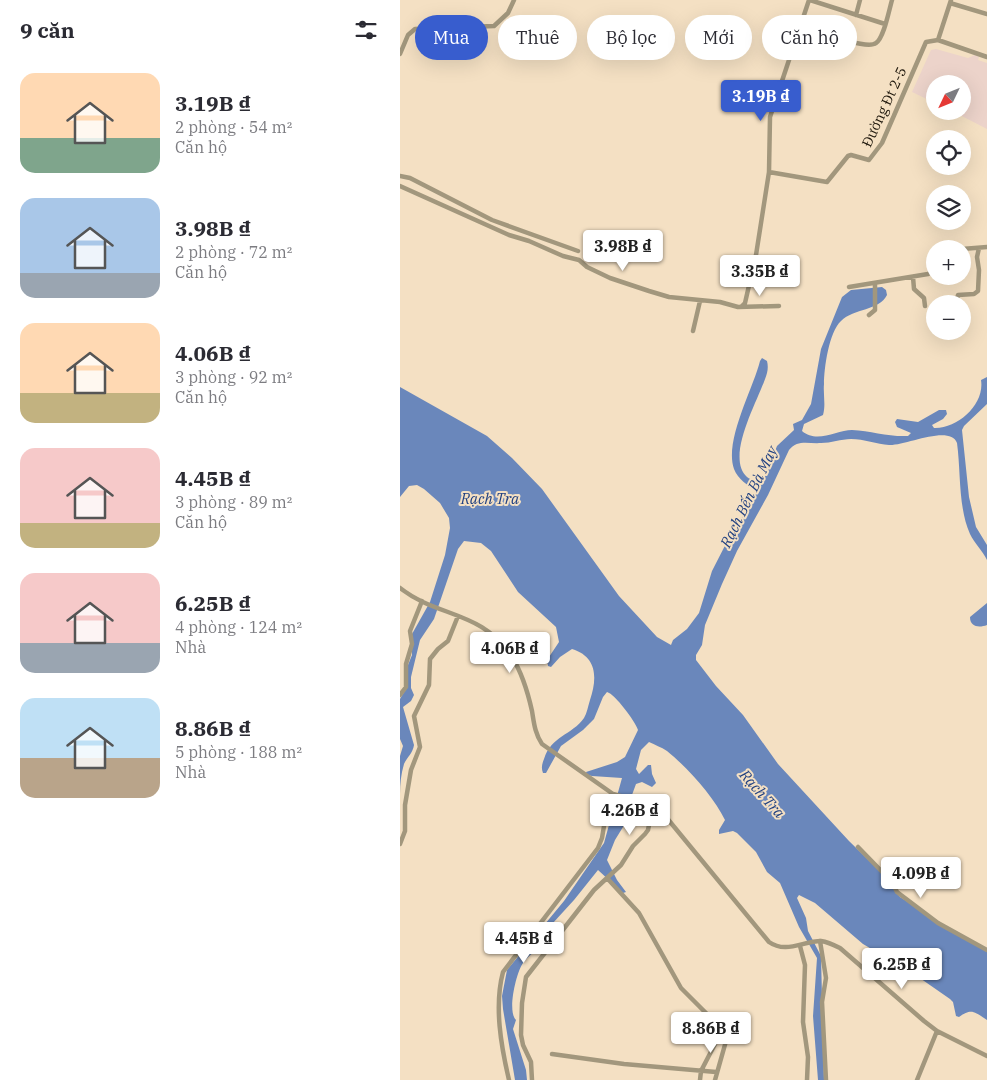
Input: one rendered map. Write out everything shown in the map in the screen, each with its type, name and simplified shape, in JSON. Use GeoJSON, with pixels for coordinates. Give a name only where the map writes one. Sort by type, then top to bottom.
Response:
{"type":"FeatureCollection","features":[{"type":"Feature","properties":{"kind":"street"},"geometry":{"type":"LineString","coordinates":[[400,54],[408,35],[415,30],[494,26],[508,13],[514,0]]}},
{"type":"Feature","properties":{"kind":"street"},"geometry":{"type":"LineString","coordinates":[[805,15],[810,0],[885,24]]}},
{"type":"Feature","properties":{"kind":"street"},"geometry":{"type":"LineString","coordinates":[[856,14],[860,0]]}},
{"type":"Feature","properties":{"kind":"street"},"geometry":{"type":"LineString","coordinates":[[857,43],[872,45],[878,43],[892,0]]}},
{"type":"Feature","properties":{"kind":"street"},"geometry":{"type":"LineString","coordinates":[[987,14],[951,1],[938,40],[987,57]]}},
{"type":"Feature","properties":{"kind":"street","name":"Đường Đt 2-5"},"geometry":{"type":"LineString","coordinates":[[769,172],[827,182],[848,156],[851,155],[869,160],[882,143],[926,42],[938,40]]}},
{"type":"Feature","properties":{"kind":"street"},"geometry":{"type":"LineString","coordinates":[[742,306],[745,303],[752,277],[769,172],[770,117],[789,60]]}},
{"type":"Feature","properties":{"kind":"street"},"geometry":{"type":"LineString","coordinates":[[400,176],[410,178],[492,220],[578,251]]}},
{"type":"Feature","properties":{"kind":"street"},"geometry":{"type":"LineString","coordinates":[[400,186],[509,234],[563,256],[579,260],[587,267],[610,278],[669,297],[742,306],[779,306]]}},
{"type":"Feature","properties":{"kind":"street"},"geometry":{"type":"LineString","coordinates":[[971,248],[987,246]]}},
{"type":"Feature","properties":{"kind":"street"},"geometry":{"type":"LineString","coordinates":[[958,295],[974,294],[978,291],[979,270],[977,256],[979,248]]}},
{"type":"Feature","properties":{"kind":"street"},"geometry":{"type":"LineString","coordinates":[[850,287],[875,285],[926,274]]}},
{"type":"Feature","properties":{"kind":"street"},"geometry":{"type":"LineString","coordinates":[[913,277],[914,290],[924,298],[925,306]]}},
{"type":"Feature","properties":{"kind":"street"},"geometry":{"type":"LineString","coordinates":[[869,315],[875,310],[875,285]]}},
{"type":"Feature","properties":{"kind":"street"},"geometry":{"type":"LineString","coordinates":[[692,331],[700,301]]}},
{"type":"Feature","properties":{"kind":"street"},"geometry":{"type":"LineString","coordinates":[[400,588],[423,602],[482,626],[500,641],[513,658],[522,676],[536,732],[544,746],[614,794],[642,801],[660,809],[769,942],[780,947],[818,941],[830,943],[840,948],[937,1031],[987,1056]]}},
{"type":"Feature","properties":{"kind":"street"},"geometry":{"type":"LineString","coordinates":[[400,696],[406,687],[406,664],[412,647],[410,632],[423,602]]}},
{"type":"Feature","properties":{"kind":"street"},"geometry":{"type":"LineString","coordinates":[[400,844],[406,831],[405,805],[411,770],[420,747],[414,716],[429,685],[430,659],[448,641],[458,616]]}},
{"type":"Feature","properties":{"kind":"street"},"geometry":{"type":"LineString","coordinates":[[509,1080],[504,1064],[499,1018],[500,985],[503,972],[598,848],[602,838],[604,820],[614,794]]}},
{"type":"Feature","properties":{"kind":"street"},"geometry":{"type":"LineString","coordinates":[[532,1080],[530,1062],[521,1035],[522,1003],[526,977],[594,890],[613,872],[648,830],[653,805]]}},
{"type":"Feature","properties":{"kind":"street"},"geometry":{"type":"LineString","coordinates":[[858,847],[892,882],[897,892],[938,923],[987,950]]}},
{"type":"Feature","properties":{"kind":"street"},"geometry":{"type":"LineString","coordinates":[[607,878],[639,913],[681,988],[712,1019],[717,1032],[715,1044],[702,1071],[700,1080]]}},
{"type":"Feature","properties":{"kind":"street"},"geometry":{"type":"LineString","coordinates":[[818,941],[826,978],[822,1002],[826,1080]]}},
{"type":"Feature","properties":{"kind":"street"},"geometry":{"type":"LineString","coordinates":[[802,945],[805,965],[803,1022],[808,1052],[807,1080]]}},
{"type":"Feature","properties":{"kind":"street"},"geometry":{"type":"LineString","coordinates":[[916,1080],[937,1031]]}},
{"type":"Feature","properties":{"kind":"street"},"geometry":{"type":"LineString","coordinates":[[715,1080],[728,1034]]}},
{"type":"Feature","properties":{"kind":"street"},"geometry":{"type":"LineString","coordinates":[[552,1054],[716,1072]]}},
{"type":"Feature","properties":{"kind":"shaded area"},"geometry":{"type":"Polygon","coordinates":[[[936,49],[968,58],[975,55],[979,57],[978,60],[987,63],[987,129],[970,120],[971,75],[926,75],[926,99],[912,92],[931,50],[936,49]]]}},
{"type":"Feature","properties":{"kind":"water","name":"Rạch Tra"},"geometry":{"type":"Polygon","coordinates":[[[882,287],[886,290],[887,295],[883,300],[872,307],[846,317],[833,333],[826,360],[823,415],[804,424],[802,431],[814,436],[852,430],[908,436],[911,433],[897,427],[895,422],[897,419],[918,422],[939,410],[946,410],[947,414],[943,419],[932,425],[934,428],[943,427],[960,420],[968,413],[979,398],[981,380],[987,377],[987,404],[962,430],[969,497],[976,527],[987,545],[987,560],[966,524],[963,512],[957,443],[953,438],[946,435],[926,437],[889,445],[851,439],[825,443],[796,444],[789,450],[768,495],[737,551],[705,625],[702,645],[696,655],[696,660],[716,686],[743,715],[778,764],[849,841],[890,881],[900,897],[987,952],[987,1020],[973,1012],[959,1017],[956,1016],[953,1002],[950,999],[914,974],[863,944],[815,903],[799,895],[797,898],[806,918],[808,931],[821,956],[824,1080],[818,1080],[813,1016],[817,958],[799,927],[780,883],[767,872],[756,852],[737,833],[733,831],[719,834],[719,830],[725,820],[707,792],[675,758],[665,750],[649,742],[641,750],[636,769],[639,774],[648,765],[651,765],[656,783],[652,787],[642,782],[636,784],[625,814],[623,827],[615,840],[607,860],[617,880],[626,892],[623,893],[598,870],[542,935],[548,946],[531,954],[520,968],[512,1001],[513,1016],[516,1020],[513,1029],[526,1070],[527,1080],[515,1080],[502,996],[507,970],[564,901],[604,843],[622,778],[592,776],[587,775],[586,772],[617,762],[625,757],[638,730],[624,708],[607,692],[594,719],[583,730],[561,746],[546,773],[543,773],[542,768],[547,751],[557,740],[579,724],[585,716],[594,684],[591,663],[587,657],[572,649],[560,657],[551,667],[548,666],[547,660],[559,642],[556,627],[518,592],[491,551],[481,543],[464,541],[458,549],[434,619],[420,640],[411,677],[411,688],[414,695],[411,701],[403,707],[414,745],[404,764],[400,794],[400,756],[403,746],[400,739],[400,699],[407,687],[408,665],[412,655],[412,634],[430,602],[445,555],[450,528],[449,518],[440,503],[424,489],[417,485],[409,486],[400,497],[400,387],[487,436],[512,458],[542,489],[619,596],[657,637],[671,645],[673,640],[687,629],[699,613],[712,571],[734,528],[752,504],[755,492],[736,473],[732,457],[736,430],[760,361],[762,358],[767,361],[767,372],[746,426],[740,455],[741,467],[747,477],[753,480],[765,476],[777,446],[794,430],[793,424],[802,420],[811,404],[821,349],[842,297],[851,290],[882,287]]]}},
{"type":"Feature","properties":{"kind":"water"},"geometry":{"type":"Polygon","coordinates":[[[987,603],[987,625],[973,625],[970,617],[987,603]]]}},
{"type":"Feature","properties":{"kind":"water label","name":"Rạch Bến Bà May"},"geometry":{"type":"Point","coordinates":[749,497]}}]}
